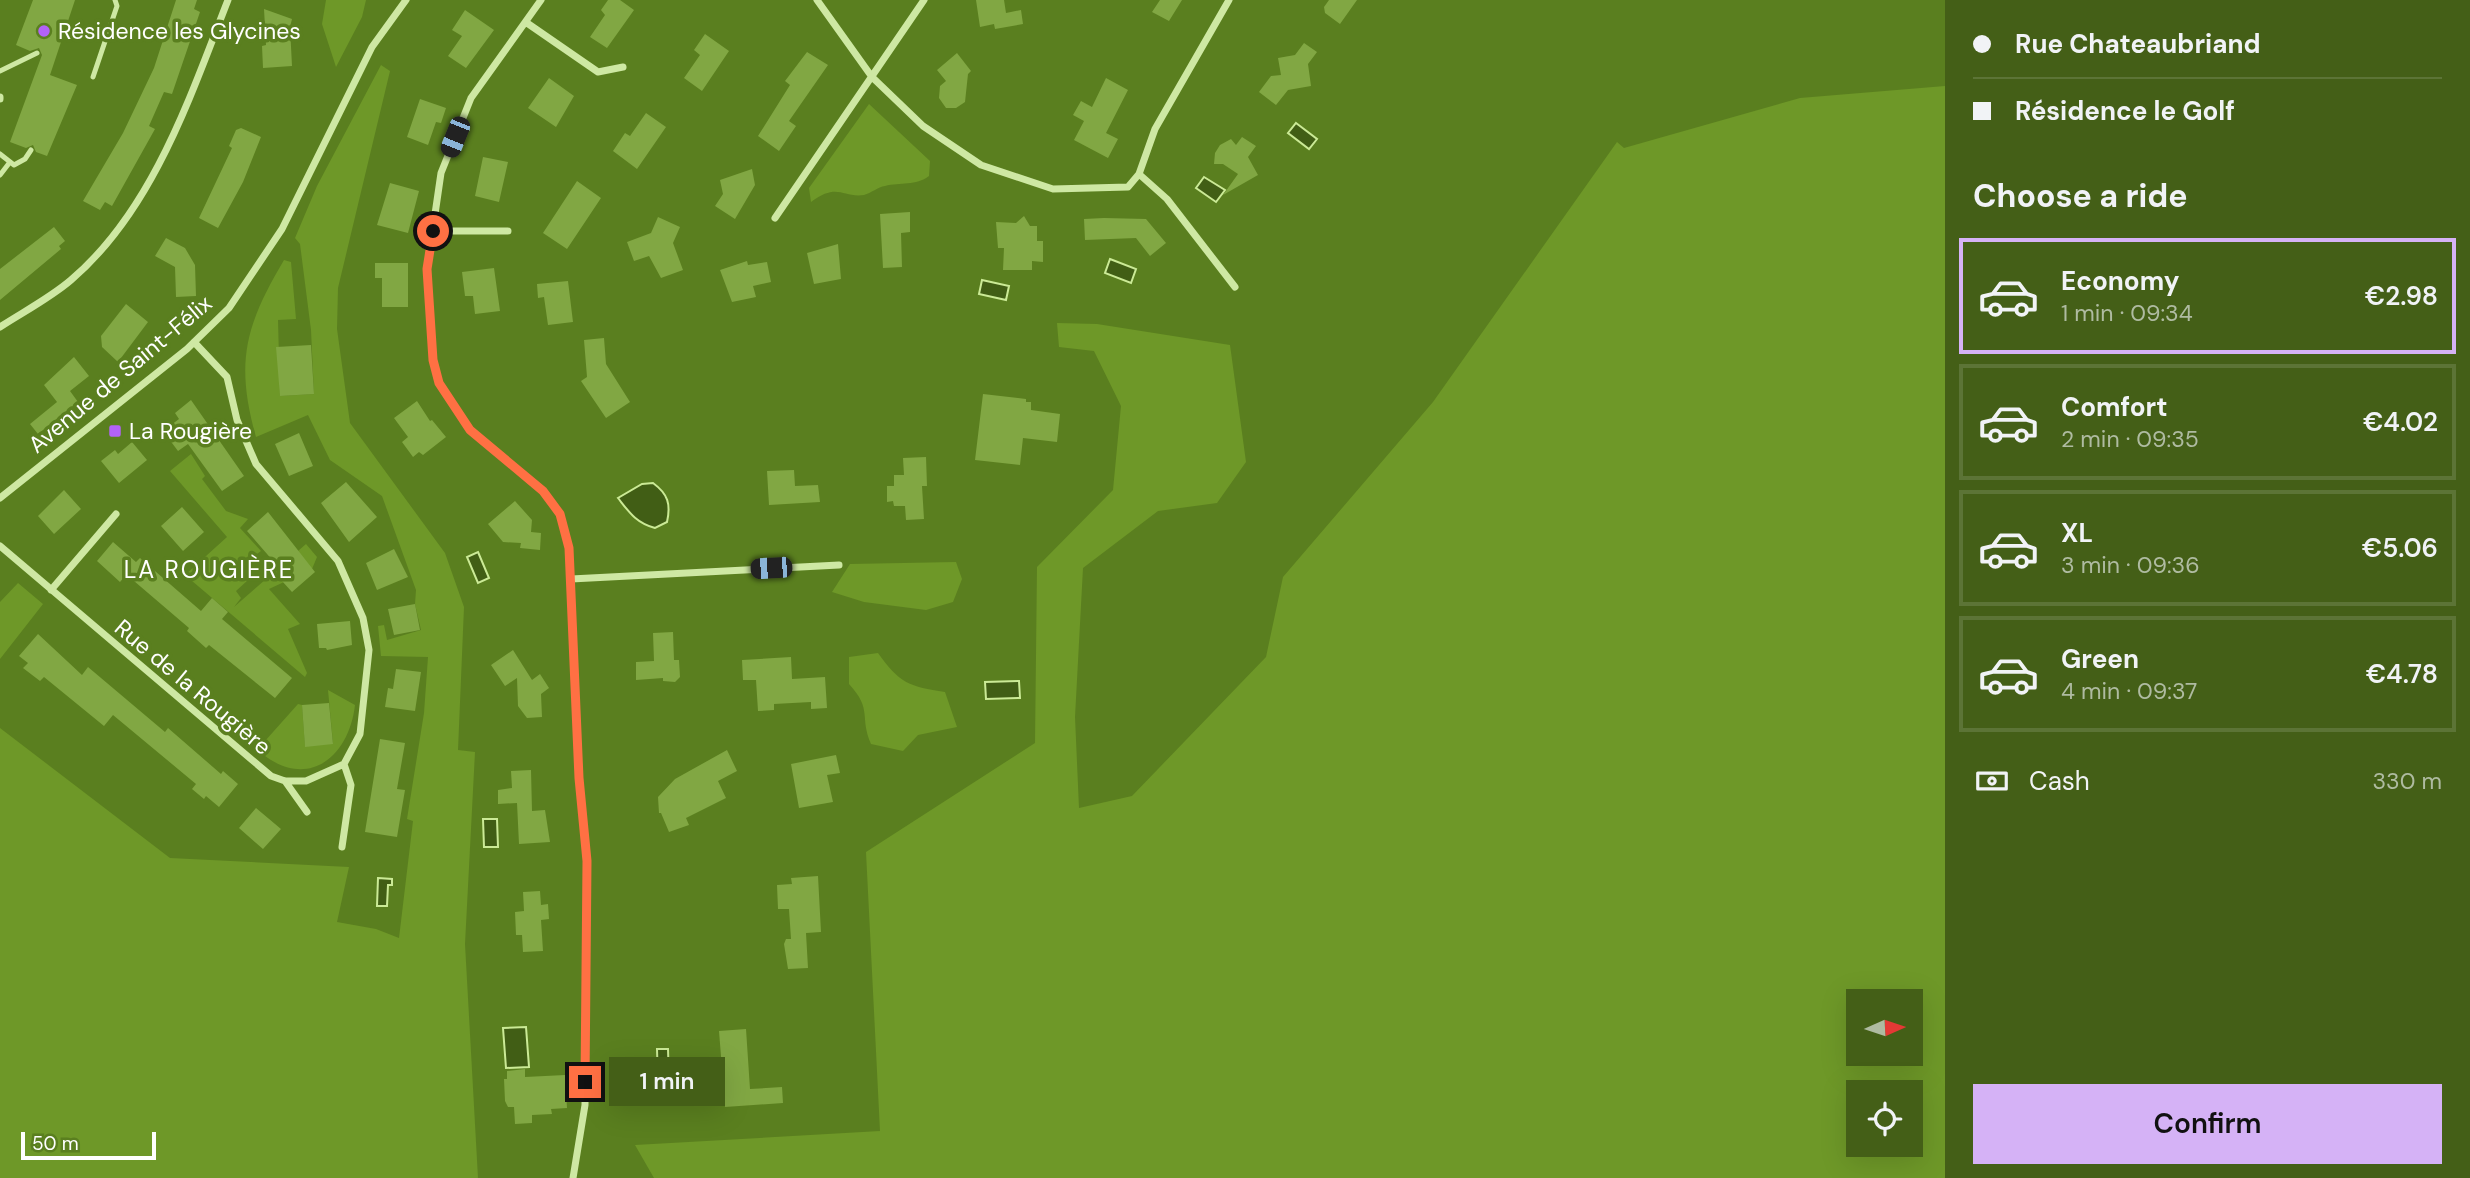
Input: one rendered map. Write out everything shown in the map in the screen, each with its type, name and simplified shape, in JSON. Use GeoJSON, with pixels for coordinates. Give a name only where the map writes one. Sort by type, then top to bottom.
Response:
{"type":"FeatureCollection","features":[{"type":"Feature","properties":{"kind":"street"},"geometry":{"type":"LineString","coordinates":[[0,327],[72,279],[127,219],[184,113],[228,0]]}},
{"type":"Feature","properties":{"kind":"street","name":"Avenue de Saint-Félix"},"geometry":{"type":"LineString","coordinates":[[0,498],[194,342],[229,308],[282,229],[372,47],[406,0]]}},
{"type":"Feature","properties":{"kind":"street"},"geometry":{"type":"LineString","coordinates":[[541,0],[471,98],[441,173],[427,269],[433,360],[439,383],[470,430],[540,488],[560,514],[569,548],[587,861],[585,1105],[573,1178]]}},
{"type":"Feature","properties":{"kind":"street"},"geometry":{"type":"LineString","coordinates":[[817,0],[872,77],[923,127],[981,165],[1053,188],[1128,187],[1139,174],[1155,129],[1229,0]]}},
{"type":"Feature","properties":{"kind":"street"},"geometry":{"type":"LineString","coordinates":[[775,218],[923,0]]}},
{"type":"Feature","properties":{"kind":"street"},"geometry":{"type":"LineString","coordinates":[[527,23],[598,72],[623,67]]}},
{"type":"Feature","properties":{"kind":"street"},"geometry":{"type":"LineString","coordinates":[[1139,174],[1167,199],[1235,287]]}},
{"type":"Feature","properties":{"kind":"street"},"geometry":{"type":"LineString","coordinates":[[433,231],[508,231]]}},
{"type":"Feature","properties":{"kind":"street"},"geometry":{"type":"LineString","coordinates":[[194,342],[227,377],[237,420],[256,464],[338,561],[363,618],[369,650],[360,734],[344,764],[351,785],[342,847]]}},
{"type":"Feature","properties":{"kind":"street"},"geometry":{"type":"LineString","coordinates":[[51,590],[116,514]]}},
{"type":"Feature","properties":{"kind":"street","name":"Rue de la Rougière"},"geometry":{"type":"LineString","coordinates":[[0,546],[251,762],[271,776],[285,781],[306,781],[344,764]]}},
{"type":"Feature","properties":{"kind":"street"},"geometry":{"type":"LineString","coordinates":[[571,579],[839,565]]}},
{"type":"Feature","properties":{"kind":"street"},"geometry":{"type":"LineString","coordinates":[[285,781],[307,812]]}},
{"type":"Feature","properties":{"kind":"lane"},"geometry":{"type":"LineString","coordinates":[[93,77],[117,6],[114,0]]}},
{"type":"Feature","properties":{"kind":"lane"},"geometry":{"type":"LineString","coordinates":[[0,71],[37,53]]}},
{"type":"Feature","properties":{"kind":"lane"},"geometry":{"type":"LineString","coordinates":[[0,154],[14,165],[25,159],[31,150]]}},
{"type":"Feature","properties":{"kind":"lane"},"geometry":{"type":"LineString","coordinates":[[0,175],[10,162]]}},
{"type":"Feature","properties":{"kind":"shaded area"},"geometry":{"type":"Polygon","coordinates":[[[326,0],[366,0],[362,17],[336,67],[322,24],[326,0]]]}},
{"type":"Feature","properties":{"kind":"shaded area"},"geometry":{"type":"Polygon","coordinates":[[[381,65],[390,71],[338,288],[337,329],[350,423],[445,553],[464,607],[458,750],[475,752],[465,944],[478,1178],[0,1178],[0,728],[170,858],[349,867],[337,922],[376,929],[399,938],[413,821],[407,819],[424,713],[428,657],[381,656],[378,626],[384,625],[387,640],[421,630],[415,604],[416,590],[382,496],[330,460],[308,415],[256,437],[246,387],[245,365],[252,325],[260,305],[284,260],[291,262],[296,319],[278,320],[280,396],[314,394],[311,330],[300,244],[295,238],[317,186],[381,65]]]}},
{"type":"Feature","properties":{"kind":"shaded area"},"geometry":{"type":"Polygon","coordinates":[[[1945,86],[1945,1178],[654,1178],[635,1145],[880,1131],[866,852],[1035,743],[1037,567],[1113,490],[1121,406],[1094,351],[1059,347],[1057,323],[1097,324],[1230,345],[1246,462],[1217,503],[1158,511],[1083,568],[1075,717],[1079,808],[1132,796],[1266,657],[1283,577],[1433,402],[1617,142],[1624,148],[1800,98],[1945,86]]]}},
{"type":"Feature","properties":{"kind":"shaded area"},"geometry":{"type":"Polygon","coordinates":[[[869,104],[930,161],[929,176],[913,183],[882,187],[864,195],[828,193],[811,202],[809,188],[869,104]]]}},
{"type":"Feature","properties":{"kind":"shaded area"},"geometry":{"type":"Polygon","coordinates":[[[1296,123],[1317,139],[1309,149],[1288,133],[1296,123]]]}},
{"type":"Feature","properties":{"kind":"shaded area"},"geometry":{"type":"Polygon","coordinates":[[[1204,177],[1225,190],[1216,202],[1196,188],[1204,177]]]}},
{"type":"Feature","properties":{"kind":"shaded area"},"geometry":{"type":"Polygon","coordinates":[[[1110,259],[1136,269],[1131,283],[1105,273],[1110,259]]]}},
{"type":"Feature","properties":{"kind":"shaded area"},"geometry":{"type":"Polygon","coordinates":[[[982,280],[1009,286],[1006,300],[979,294],[982,280]]]}},
{"type":"Feature","properties":{"kind":"shaded area"},"geometry":{"type":"Polygon","coordinates":[[[191,454],[205,476],[202,479],[226,511],[248,519],[240,528],[261,551],[240,567],[248,580],[236,591],[241,598],[234,607],[306,544],[317,557],[312,569],[269,589],[300,624],[288,629],[307,673],[305,677],[185,575],[227,537],[170,471],[191,454]]]}},
{"type":"Feature","properties":{"kind":"shaded area"},"geometry":{"type":"Polygon","coordinates":[[[653,483],[665,495],[669,510],[667,522],[655,528],[638,520],[618,498],[642,484],[653,483]]]}},
{"type":"Feature","properties":{"kind":"shaded area"},"geometry":{"type":"Polygon","coordinates":[[[478,552],[489,578],[478,583],[467,557],[478,552]]]}},
{"type":"Feature","properties":{"kind":"shaded area"},"geometry":{"type":"Polygon","coordinates":[[[956,562],[962,579],[953,602],[926,610],[864,602],[832,592],[850,564],[956,562]]]}},
{"type":"Feature","properties":{"kind":"shaded area"},"geometry":{"type":"Polygon","coordinates":[[[18,583],[43,604],[0,659],[0,602],[18,583]]]}},
{"type":"Feature","properties":{"kind":"shaded area"},"geometry":{"type":"Polygon","coordinates":[[[878,653],[892,671],[906,682],[945,692],[957,727],[918,735],[903,751],[871,744],[861,700],[849,684],[849,657],[878,653]]]}},
{"type":"Feature","properties":{"kind":"shaded area"},"geometry":{"type":"Polygon","coordinates":[[[1019,681],[1020,698],[986,699],[985,682],[1019,681]]]}},
{"type":"Feature","properties":{"kind":"shaded area"},"geometry":{"type":"Polygon","coordinates":[[[328,690],[355,705],[351,724],[335,753],[323,763],[310,768],[295,769],[278,764],[261,753],[265,741],[298,704],[302,705],[305,746],[333,743],[328,690]]]}},
{"type":"Feature","properties":{"kind":"shaded area"},"geometry":{"type":"Polygon","coordinates":[[[483,819],[497,819],[498,847],[484,847],[483,819]]]}},
{"type":"Feature","properties":{"kind":"shaded area"},"geometry":{"type":"Polygon","coordinates":[[[378,878],[392,879],[392,885],[388,885],[387,906],[377,906],[378,878]]]}},
{"type":"Feature","properties":{"kind":"shaded area"},"geometry":{"type":"Polygon","coordinates":[[[526,1027],[529,1067],[506,1068],[503,1028],[526,1027]]]}},
{"type":"Feature","properties":{"kind":"shaded area"},"geometry":{"type":"Polygon","coordinates":[[[657,1049],[668,1049],[669,1083],[658,1083],[657,1049]]]}},
{"type":"Feature","properties":{"kind":"building"},"geometry":{"type":"Polygon","coordinates":[[[33,0],[75,0],[50,75],[77,85],[47,156],[36,152],[33,145],[26,148],[10,142],[42,55],[39,48],[30,51],[16,45],[33,0]]]}},
{"type":"Feature","properties":{"kind":"building"},"geometry":{"type":"Polygon","coordinates":[[[176,0],[197,0],[194,9],[200,12],[172,94],[164,92],[149,126],[155,129],[112,206],[105,202],[100,210],[83,201],[123,133],[154,68],[176,0]]]}},
{"type":"Feature","properties":{"kind":"building"},"geometry":{"type":"Polygon","coordinates":[[[608,0],[620,0],[634,10],[607,48],[590,37],[605,15],[601,10],[608,0]]]}},
{"type":"Feature","properties":{"kind":"building"},"geometry":{"type":"Polygon","coordinates":[[[976,0],[1004,0],[1006,13],[1021,10],[1023,24],[995,29],[994,24],[980,27],[976,0]]]}},
{"type":"Feature","properties":{"kind":"building"},"geometry":{"type":"Polygon","coordinates":[[[1160,0],[1182,0],[1169,21],[1152,12],[1160,0]]]}},
{"type":"Feature","properties":{"kind":"building"},"geometry":{"type":"Polygon","coordinates":[[[1329,0],[1357,0],[1340,24],[1325,13],[1324,7],[1329,0]]]}},
{"type":"Feature","properties":{"kind":"building"},"geometry":{"type":"Polygon","coordinates":[[[264,9],[292,19],[292,66],[263,68],[262,46],[266,45],[264,9]]]}},
{"type":"Feature","properties":{"kind":"building"},"geometry":{"type":"Polygon","coordinates":[[[465,10],[494,30],[466,68],[448,56],[462,36],[452,30],[465,10]]]}},
{"type":"Feature","properties":{"kind":"building"},"geometry":{"type":"Polygon","coordinates":[[[705,34],[729,51],[702,91],[684,78],[700,55],[694,50],[705,34]]]}},
{"type":"Feature","properties":{"kind":"building"},"geometry":{"type":"Polygon","coordinates":[[[1304,43],[1317,52],[1308,64],[1311,86],[1288,90],[1276,105],[1259,92],[1271,76],[1281,75],[1278,58],[1295,55],[1304,43]]]}},
{"type":"Feature","properties":{"kind":"building"},"geometry":{"type":"Polygon","coordinates":[[[807,52],[828,65],[789,121],[796,126],[779,151],[758,136],[790,85],[785,81],[807,52]]]}},
{"type":"Feature","properties":{"kind":"building"},"geometry":{"type":"Polygon","coordinates":[[[957,53],[971,71],[968,74],[965,102],[956,108],[946,108],[939,98],[940,86],[946,81],[937,70],[957,53]]]}},
{"type":"Feature","properties":{"kind":"building"},"geometry":{"type":"Polygon","coordinates":[[[549,78],[574,96],[556,127],[528,108],[549,78]]]}},
{"type":"Feature","properties":{"kind":"building"},"geometry":{"type":"Polygon","coordinates":[[[1106,78],[1128,90],[1106,133],[1118,139],[1108,158],[1074,140],[1084,121],[1073,115],[1081,101],[1092,107],[1106,78]]]}},
{"type":"Feature","properties":{"kind":"building"},"geometry":{"type":"Polygon","coordinates":[[[420,99],[446,108],[441,123],[436,122],[428,145],[407,137],[420,99]]]}},
{"type":"Feature","properties":{"kind":"building"},"geometry":{"type":"Polygon","coordinates":[[[646,113],[666,127],[637,169],[613,151],[625,133],[630,136],[646,113]]]}},
{"type":"Feature","properties":{"kind":"building"},"geometry":{"type":"Polygon","coordinates":[[[241,128],[261,137],[243,182],[218,228],[199,218],[232,148],[229,146],[236,130],[241,128]]]}},
{"type":"Feature","properties":{"kind":"building"},"geometry":{"type":"Polygon","coordinates":[[[1242,137],[1256,146],[1248,157],[1258,175],[1223,195],[1238,174],[1223,164],[1214,164],[1215,153],[1220,145],[1231,139],[1236,145],[1242,137]]]}},
{"type":"Feature","properties":{"kind":"building"},"geometry":{"type":"Polygon","coordinates":[[[483,157],[508,162],[499,202],[475,196],[483,157]]]}},
{"type":"Feature","properties":{"kind":"building"},"geometry":{"type":"Polygon","coordinates":[[[752,169],[755,185],[735,219],[715,206],[723,194],[720,180],[752,169]]]}},
{"type":"Feature","properties":{"kind":"building"},"geometry":{"type":"Polygon","coordinates":[[[577,181],[601,198],[567,249],[543,233],[577,181]]]}},
{"type":"Feature","properties":{"kind":"building"},"geometry":{"type":"Polygon","coordinates":[[[390,183],[419,191],[408,233],[377,225],[390,183]]]}},
{"type":"Feature","properties":{"kind":"building"},"geometry":{"type":"Polygon","coordinates":[[[910,212],[910,232],[901,233],[902,267],[883,268],[880,214],[910,212]]]}},
{"type":"Feature","properties":{"kind":"building"},"geometry":{"type":"Polygon","coordinates":[[[1024,216],[1030,226],[1037,226],[1037,241],[1043,241],[1043,262],[1032,261],[1032,270],[1003,270],[1004,248],[998,248],[996,222],[1016,223],[1024,216]]]}},
{"type":"Feature","properties":{"kind":"building"},"geometry":{"type":"Polygon","coordinates":[[[658,217],[680,227],[673,243],[683,270],[661,278],[649,256],[634,261],[627,242],[651,233],[658,217]]]}},
{"type":"Feature","properties":{"kind":"building"},"geometry":{"type":"Polygon","coordinates":[[[1084,219],[1146,219],[1166,243],[1150,256],[1136,238],[1085,240],[1084,219]]]}},
{"type":"Feature","properties":{"kind":"building"},"geometry":{"type":"Polygon","coordinates":[[[54,227],[65,241],[59,246],[61,249],[0,300],[0,269],[54,227]]]}},
{"type":"Feature","properties":{"kind":"building"},"geometry":{"type":"Polygon","coordinates":[[[166,238],[185,248],[195,265],[196,296],[176,297],[175,267],[155,256],[166,238]]]}},
{"type":"Feature","properties":{"kind":"building"},"geometry":{"type":"Polygon","coordinates":[[[838,244],[841,279],[814,284],[807,253],[838,244]]]}},
{"type":"Feature","properties":{"kind":"building"},"geometry":{"type":"Polygon","coordinates":[[[747,261],[748,265],[767,262],[771,282],[753,286],[756,297],[732,302],[720,270],[747,261]]]}},
{"type":"Feature","properties":{"kind":"building"},"geometry":{"type":"Polygon","coordinates":[[[375,263],[408,263],[408,307],[382,307],[382,278],[375,278],[375,263]]]}},
{"type":"Feature","properties":{"kind":"building"},"geometry":{"type":"Polygon","coordinates":[[[494,268],[500,311],[475,314],[473,296],[465,296],[462,272],[494,268]]]}},
{"type":"Feature","properties":{"kind":"building"},"geometry":{"type":"Polygon","coordinates":[[[568,281],[573,322],[548,325],[544,297],[538,298],[537,284],[568,281]]]}},
{"type":"Feature","properties":{"kind":"building"},"geometry":{"type":"Polygon","coordinates":[[[126,304],[148,322],[118,362],[102,347],[101,336],[126,304]]]}},
{"type":"Feature","properties":{"kind":"building"},"geometry":{"type":"Polygon","coordinates":[[[604,338],[606,364],[630,402],[606,418],[581,381],[587,377],[584,340],[604,338]]]}},
{"type":"Feature","properties":{"kind":"building"},"geometry":{"type":"Polygon","coordinates":[[[311,345],[314,394],[280,396],[276,347],[311,345]]]}},
{"type":"Feature","properties":{"kind":"building"},"geometry":{"type":"Polygon","coordinates":[[[74,357],[89,376],[70,391],[78,402],[38,434],[30,424],[57,402],[44,385],[74,357]]]}},
{"type":"Feature","properties":{"kind":"building"},"geometry":{"type":"Polygon","coordinates":[[[983,394],[1026,399],[1026,402],[1031,402],[1031,410],[1060,414],[1057,442],[1023,438],[1020,465],[975,460],[983,394]]]}},
{"type":"Feature","properties":{"kind":"building"},"geometry":{"type":"Polygon","coordinates":[[[191,400],[244,476],[222,491],[188,444],[178,451],[163,431],[179,419],[175,413],[191,400]]]}},
{"type":"Feature","properties":{"kind":"building"},"geometry":{"type":"Polygon","coordinates":[[[417,401],[430,421],[432,420],[446,437],[423,455],[419,452],[413,457],[402,442],[408,437],[394,418],[417,401]]]}},
{"type":"Feature","properties":{"kind":"building"},"geometry":{"type":"Polygon","coordinates":[[[299,433],[313,466],[289,476],[275,444],[299,433]]]}},
{"type":"Feature","properties":{"kind":"building"},"geometry":{"type":"Polygon","coordinates":[[[132,442],[147,460],[119,483],[101,461],[115,450],[118,454],[132,442]]]}},
{"type":"Feature","properties":{"kind":"building"},"geometry":{"type":"Polygon","coordinates":[[[926,457],[927,486],[922,486],[924,519],[906,520],[905,506],[894,506],[893,501],[887,502],[887,486],[894,486],[894,475],[904,475],[903,458],[926,457]]]}},
{"type":"Feature","properties":{"kind":"building"},"geometry":{"type":"Polygon","coordinates":[[[794,470],[795,486],[818,485],[820,502],[769,505],[767,471],[794,470]]]}},
{"type":"Feature","properties":{"kind":"building"},"geometry":{"type":"Polygon","coordinates":[[[346,482],[377,517],[349,542],[321,503],[346,482]]]}},
{"type":"Feature","properties":{"kind":"building"},"geometry":{"type":"Polygon","coordinates":[[[64,490],[81,509],[54,534],[38,516],[64,490]]]}},
{"type":"Feature","properties":{"kind":"building"},"geometry":{"type":"Polygon","coordinates":[[[515,501],[532,520],[531,532],[541,533],[540,550],[520,548],[521,543],[503,542],[488,524],[515,501]]]}},
{"type":"Feature","properties":{"kind":"building"},"geometry":{"type":"Polygon","coordinates":[[[182,507],[204,532],[183,551],[161,526],[182,507]]]}},
{"type":"Feature","properties":{"kind":"building"},"geometry":{"type":"Polygon","coordinates":[[[268,512],[315,572],[292,592],[282,581],[287,577],[247,531],[268,512]]]}},
{"type":"Feature","properties":{"kind":"building"},"geometry":{"type":"Polygon","coordinates":[[[113,542],[136,562],[140,558],[201,611],[212,598],[228,612],[222,619],[292,678],[275,698],[209,645],[206,648],[187,631],[189,628],[134,581],[125,576],[120,582],[97,561],[113,542]]]}},
{"type":"Feature","properties":{"kind":"building"},"geometry":{"type":"Polygon","coordinates":[[[394,549],[408,577],[377,590],[366,563],[394,549]]]}},
{"type":"Feature","properties":{"kind":"building"},"geometry":{"type":"Polygon","coordinates":[[[415,604],[420,630],[394,635],[388,609],[415,604]]]}},
{"type":"Feature","properties":{"kind":"building"},"geometry":{"type":"Polygon","coordinates":[[[350,621],[352,645],[327,650],[319,648],[317,624],[350,621]]]}},
{"type":"Feature","properties":{"kind":"building"},"geometry":{"type":"Polygon","coordinates":[[[673,632],[674,660],[679,660],[680,677],[675,682],[663,681],[663,678],[636,680],[636,662],[654,661],[653,633],[673,632]]]}},
{"type":"Feature","properties":{"kind":"building"},"geometry":{"type":"Polygon","coordinates":[[[38,634],[82,675],[88,667],[165,732],[168,728],[221,774],[223,771],[238,784],[219,807],[192,789],[196,784],[113,715],[104,726],[44,677],[40,681],[23,668],[28,663],[19,656],[38,634]]]}},
{"type":"Feature","properties":{"kind":"building"},"geometry":{"type":"Polygon","coordinates":[[[513,650],[532,680],[540,674],[549,688],[541,694],[542,717],[527,718],[518,706],[517,678],[505,686],[491,665],[513,650]]]}},
{"type":"Feature","properties":{"kind":"building"},"geometry":{"type":"Polygon","coordinates":[[[791,657],[792,679],[825,677],[827,708],[811,709],[811,702],[774,704],[774,710],[758,711],[756,680],[743,680],[742,660],[791,657]]]}},
{"type":"Feature","properties":{"kind":"building"},"geometry":{"type":"Polygon","coordinates":[[[396,669],[421,672],[415,711],[385,707],[388,688],[393,689],[396,669]]]}},
{"type":"Feature","properties":{"kind":"building"},"geometry":{"type":"Polygon","coordinates":[[[329,703],[333,744],[305,747],[302,705],[329,703]]]}},
{"type":"Feature","properties":{"kind":"building"},"geometry":{"type":"Polygon","coordinates":[[[380,739],[405,743],[397,789],[405,790],[397,837],[365,832],[380,739]]]}},
{"type":"Feature","properties":{"kind":"building"},"geometry":{"type":"Polygon","coordinates":[[[727,750],[737,771],[718,781],[726,798],[686,818],[689,825],[669,832],[659,813],[658,797],[675,779],[727,750]]]}},
{"type":"Feature","properties":{"kind":"building"},"geometry":{"type":"Polygon","coordinates":[[[836,755],[840,773],[827,775],[833,802],[799,808],[791,764],[836,755]]]}},
{"type":"Feature","properties":{"kind":"building"},"geometry":{"type":"Polygon","coordinates":[[[531,770],[532,811],[545,810],[550,842],[519,844],[517,803],[498,804],[498,790],[512,788],[511,771],[531,770]]]}},
{"type":"Feature","properties":{"kind":"building"},"geometry":{"type":"Polygon","coordinates":[[[256,808],[281,829],[263,849],[239,828],[256,808]]]}},
{"type":"Feature","properties":{"kind":"building"},"geometry":{"type":"Polygon","coordinates":[[[818,876],[821,932],[806,933],[808,968],[788,969],[784,944],[786,939],[791,939],[789,909],[778,909],[777,885],[792,884],[791,878],[818,876]]]}},
{"type":"Feature","properties":{"kind":"building"},"geometry":{"type":"Polygon","coordinates":[[[540,891],[541,905],[548,904],[549,919],[541,920],[543,951],[523,952],[522,935],[516,935],[515,912],[524,911],[523,892],[540,891]]]}},
{"type":"Feature","properties":{"kind":"building"},"geometry":{"type":"Polygon","coordinates":[[[746,1029],[750,1089],[782,1087],[783,1103],[725,1107],[719,1031],[746,1029]]]}},
{"type":"Feature","properties":{"kind":"building"},"geometry":{"type":"Polygon","coordinates":[[[525,1069],[525,1077],[565,1075],[567,1108],[551,1109],[552,1114],[532,1115],[532,1123],[515,1124],[514,1107],[508,1107],[505,1101],[504,1079],[507,1079],[507,1071],[525,1069]]]}},
{"type":"Feature","properties":{"kind":"place","name":"Résidence les Glycines"},"geometry":{"type":"Point","coordinates":[44,31]}},
{"type":"Feature","properties":{"kind":"place","name":"La Rougière"},"geometry":{"type":"Point","coordinates":[115,431]}},
{"type":"Feature","properties":{"kind":"district","name":"LA ROUGIÈRE"},"geometry":{"type":"Point","coordinates":[209,569]}},
{"type":"Feature","properties":{"kind":"route"},"geometry":{"type":"LineString","coordinates":[[433,231],[427,269],[433,360],[439,383],[470,430],[543,491],[560,514],[569,548],[579,778],[587,861],[585,1082]]}}]}
